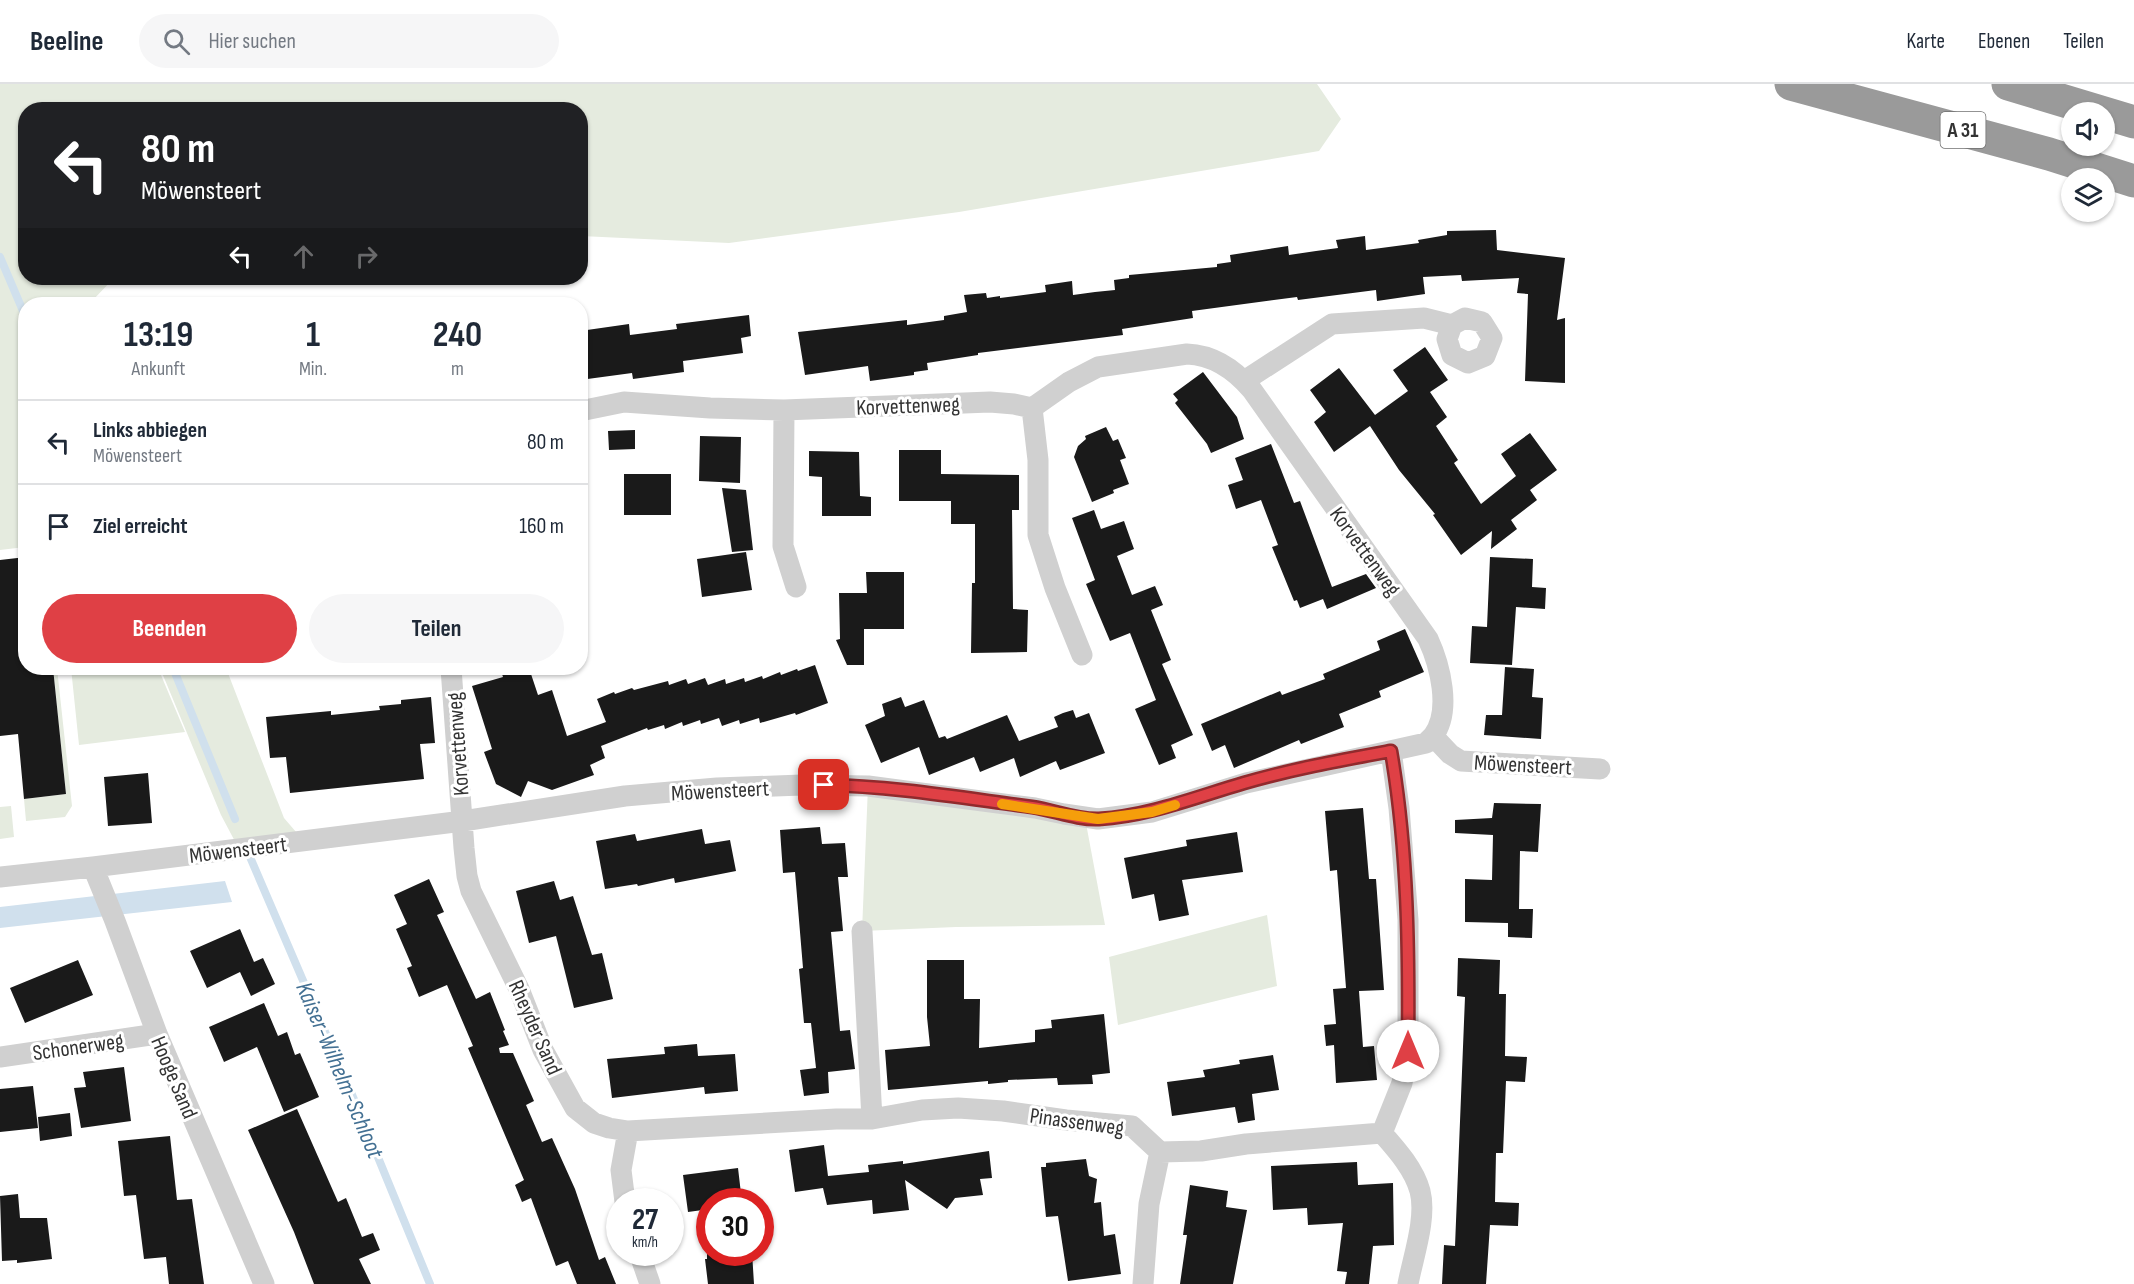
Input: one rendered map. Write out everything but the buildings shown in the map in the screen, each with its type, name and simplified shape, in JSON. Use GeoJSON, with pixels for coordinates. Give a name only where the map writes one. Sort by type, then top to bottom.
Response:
{"type":"FeatureCollection","features":[{"type":"Feature","properties":{"kind":"highway","name":"A 31"},"geometry":{"type":"LineString","coordinates":[[1791,84],[2049,154],[2134,181]]}},
{"type":"Feature","properties":{"kind":"highway"},"geometry":{"type":"LineString","coordinates":[[2008,84],[2134,122]]}},
{"type":"Feature","properties":{"kind":"street"},"geometry":{"type":"LineString","coordinates":[[1244,381],[1332,324],[1424,318],[1452,325]]}},
{"type":"Feature","properties":{"kind":"street","name":"Korvettenweg"},"geometry":{"type":"LineString","coordinates":[[588,409],[624,402],[784,410],[990,402],[1032,408],[1070,382],[1098,367],[1198,354],[1228,368],[1244,381],[1428,639],[1438,663],[1440,676],[1441,720],[1433,736]]}},
{"type":"Feature","properties":{"kind":"street"},"geometry":{"type":"LineString","coordinates":[[1032,408],[1038,460],[1038,535],[1055,588],[1082,654]]}},
{"type":"Feature","properties":{"kind":"street"},"geometry":{"type":"LineString","coordinates":[[784,410],[783,546],[796,587]]}},
{"type":"Feature","properties":{"kind":"street","name":"Korvettenweg"},"geometry":{"type":"LineString","coordinates":[[452,675],[463,821]]}},
{"type":"Feature","properties":{"kind":"street","name":"Möwensteert"},"geometry":{"type":"LineString","coordinates":[[0,877],[97,877],[625,796],[717,788],[802,785],[883,787],[1098,819],[1152,812],[1246,783],[1426,743],[1433,736],[1458,760],[1600,769]]}},
{"type":"Feature","properties":{"kind":"street"},"geometry":{"type":"LineString","coordinates":[[1382,1132],[1402,1083],[1408,1051],[1408,920],[1399,808],[1391,751]]}},
{"type":"Feature","properties":{"kind":"street","name":"Rheyder Sand"},"geometry":{"type":"LineString","coordinates":[[463,821],[467,876],[471,891],[519,989],[543,1050],[575,1108],[594,1123],[628,1131]]}},
{"type":"Feature","properties":{"kind":"street","name":"Hooge Sand"},"geometry":{"type":"LineString","coordinates":[[97,877],[157,1034],[264,1284]]}},
{"type":"Feature","properties":{"kind":"street"},"geometry":{"type":"LineString","coordinates":[[862,931],[872,1119]]}},
{"type":"Feature","properties":{"kind":"street","name":"Schonerweg"},"geometry":{"type":"LineString","coordinates":[[0,1057],[157,1034]]}},
{"type":"Feature","properties":{"kind":"street","name":"Pinassenweg"},"geometry":{"type":"LineString","coordinates":[[628,1131],[826,1119],[872,1119],[922,1110],[958,1108],[1132,1126],[1160,1152]]}},
{"type":"Feature","properties":{"kind":"street"},"geometry":{"type":"LineString","coordinates":[[623,1188],[621,1170],[628,1131]]}},
{"type":"Feature","properties":{"kind":"street"},"geometry":{"type":"LineString","coordinates":[[1143,1284],[1149,1204],[1160,1152],[1201,1151],[1245,1144],[1382,1132]]}},
{"type":"Feature","properties":{"kind":"street"},"geometry":{"type":"LineString","coordinates":[[1382,1132],[1409,1167],[1421,1199],[1420,1226],[1408,1284]]}},
{"type":"Feature","properties":{"kind":"street"},"geometry":{"type":"LineString","coordinates":[[644,1266],[650,1284]]}},
{"type":"Feature","properties":{"kind":"shaded area"},"geometry":{"type":"Polygon","coordinates":[[[0,84],[1317,84],[1341,119],[1319,151],[959,212],[729,243],[588,236],[588,102],[18,102],[18,285],[107,285],[96,297],[18,297],[18,548],[0,550],[0,84]]]}},
{"type":"Feature","properties":{"kind":"shaded area"},"geometry":{"type":"Polygon","coordinates":[[[54,675],[58,675],[72,806],[65,817],[26,821],[24,799],[66,794],[54,675]]]}},
{"type":"Feature","properties":{"kind":"shaded area"},"geometry":{"type":"Polygon","coordinates":[[[72,675],[161,675],[185,732],[79,745],[72,675]]]}},
{"type":"Feature","properties":{"kind":"shaded area"},"geometry":{"type":"Polygon","coordinates":[[[163,675],[229,675],[284,818],[303,840],[239,849],[221,815],[163,675]]]}},
{"type":"Feature","properties":{"kind":"shaded area"},"geometry":{"type":"Polygon","coordinates":[[[868,786],[1085,818],[1105,925],[862,931],[868,786]]]}},
{"type":"Feature","properties":{"kind":"shaded area"},"geometry":{"type":"Polygon","coordinates":[[[11,806],[14,837],[0,839],[0,807],[11,806]]]}},
{"type":"Feature","properties":{"kind":"shaded area"},"geometry":{"type":"Polygon","coordinates":[[[1267,915],[1277,986],[1118,1025],[1109,957],[1267,915]]]}},
{"type":"Feature","properties":{"kind":"water"},"geometry":{"type":"Polygon","coordinates":[[[225,881],[232,902],[0,928],[0,907],[225,881]]]}},
{"type":"Feature","properties":{"kind":"waterway","name":"Kaiser-Wilhelm-Schloot"},"geometry":{"type":"LineString","coordinates":[[0,257],[18,299]]}},
{"type":"Feature","properties":{"kind":"waterway","name":"Kaiser-Wilhelm-Schloot"},"geometry":{"type":"LineString","coordinates":[[176,675],[235,819]]}},
{"type":"Feature","properties":{"kind":"waterway","name":"Kaiser-Wilhelm-Schloot"},"geometry":{"type":"LineString","coordinates":[[250,857],[430,1284]]}},
{"type":"Feature","properties":{"kind":"slow traffic"},"geometry":{"type":"LineString","coordinates":[[1002,804],[1098,819],[1152,812],[1175,805]]}},
{"type":"Feature","properties":{"kind":"route"},"geometry":{"type":"LineString","coordinates":[[824,785],[883,787],[1098,819],[1152,812],[1246,783],[1391,751],[1399,808],[1408,920],[1408,1051]]}}]}
